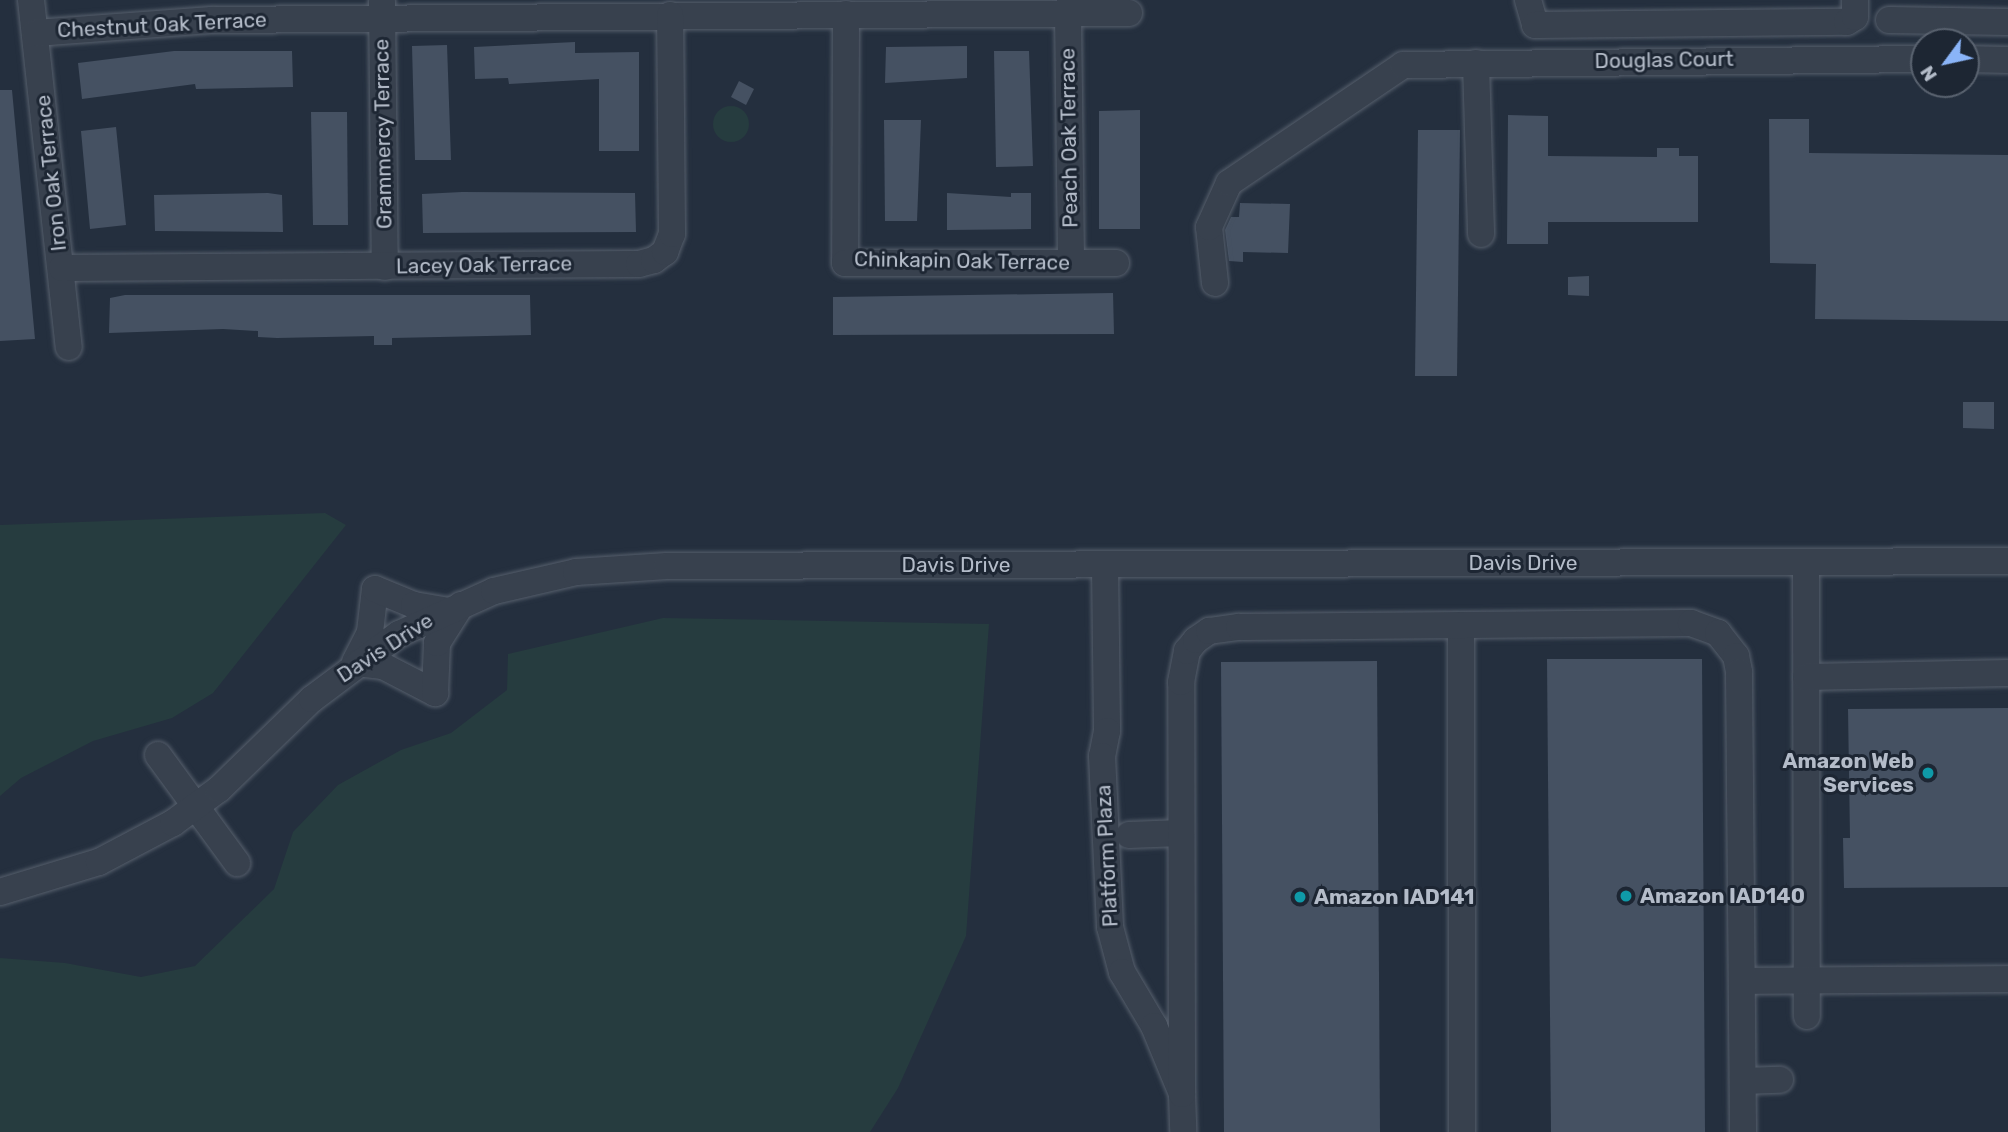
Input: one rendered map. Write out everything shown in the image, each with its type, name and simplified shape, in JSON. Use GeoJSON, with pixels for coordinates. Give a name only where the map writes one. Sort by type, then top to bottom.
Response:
{"type":"FeatureCollection","features":[{"type":"Feature","properties":{"kind":"street","name":"Iron Oak Terrace"},"geometry":{"type":"LineString","coordinates":[[31,0],[69,347]]}},
{"type":"Feature","properties":{"kind":"street"},"geometry":{"type":"LineString","coordinates":[[1528,0],[1535,25],[1621,23],[1756,11],[1815,22],[1847,22],[1855,17],[1855,0]]}},
{"type":"Feature","properties":{"kind":"street","name":"Chestnut Oak Terrace"},"geometry":{"type":"LineString","coordinates":[[35,33],[382,8],[670,15],[761,7],[846,14],[1129,13]]}},
{"type":"Feature","properties":{"kind":"street","name":"Grammercy Terrace"},"geometry":{"type":"LineString","coordinates":[[382,8],[385,267]]}},
{"type":"Feature","properties":{"kind":"street"},"geometry":{"type":"LineString","coordinates":[[1887,58],[1890,10],[2008,22]]}},
{"type":"Feature","properties":{"kind":"street","name":"Peach Oak Terrace"},"geometry":{"type":"LineString","coordinates":[[1068,13],[1071,263]]}},
{"type":"Feature","properties":{"kind":"street","name":"Chinkapin Oak Terrace"},"geometry":{"type":"LineString","coordinates":[[846,14],[845,263],[1116,263]]}},
{"type":"Feature","properties":{"kind":"street","name":"Lacey Oak Terrace"},"geometry":{"type":"LineString","coordinates":[[62,268],[639,264],[665,251],[672,234],[670,15]]}},
{"type":"Feature","properties":{"kind":"street"},"geometry":{"type":"LineString","coordinates":[[1812,57],[1815,22]]}},
{"type":"Feature","properties":{"kind":"street"},"geometry":{"type":"LineString","coordinates":[[1620,60],[1621,23]]}},
{"type":"Feature","properties":{"kind":"street","name":"Douglas Court"},"geometry":{"type":"LineString","coordinates":[[1215,283],[1209,227],[1229,183],[1403,65],[1812,57],[1910,59]]}},
{"type":"Feature","properties":{"kind":"street"},"geometry":{"type":"LineString","coordinates":[[1980,60],[2008,60]]}},
{"type":"Feature","properties":{"kind":"street"},"geometry":{"type":"LineString","coordinates":[[1476,63],[1480,234]]}},
{"type":"Feature","properties":{"kind":"street","name":"Davis Drive"},"geometry":{"type":"LineString","coordinates":[[0,892],[99,862],[195,807],[354,665],[399,634],[454,608],[536,580],[622,568],[2008,561]]}},
{"type":"Feature","properties":{"kind":"street"},"geometry":{"type":"LineString","coordinates":[[1806,562],[1807,1016]]}},
{"type":"Feature","properties":{"kind":"street","name":"Platform Plaza"},"geometry":{"type":"LineString","coordinates":[[1105,564],[1107,731],[1102,756],[1110,927],[1122,972],[1154,1026],[1182,1094],[1183,1132]]}},
{"type":"Feature","properties":{"kind":"street"},"geometry":{"type":"LineString","coordinates":[[374,589],[414,605],[454,608],[437,643],[435,693],[383,666],[354,665],[370,632],[374,589]]}},
{"type":"Feature","properties":{"kind":"street"},"geometry":{"type":"LineString","coordinates":[[1182,1094],[1181,682],[1187,651],[1196,640],[1222,627],[1691,623],[1707,625],[1729,644],[1739,672],[1743,1132]]}},
{"type":"Feature","properties":{"kind":"street"},"geometry":{"type":"LineString","coordinates":[[1461,625],[1462,1132]]}},
{"type":"Feature","properties":{"kind":"street"},"geometry":{"type":"LineString","coordinates":[[1806,677],[2008,673]]}},
{"type":"Feature","properties":{"kind":"street"},"geometry":{"type":"LineString","coordinates":[[158,755],[237,863]]}},
{"type":"Feature","properties":{"kind":"street"},"geometry":{"type":"LineString","coordinates":[[1129,835],[1181,833]]}},
{"type":"Feature","properties":{"kind":"street"},"geometry":{"type":"LineString","coordinates":[[1742,981],[2008,979]]}},
{"type":"Feature","properties":{"kind":"street"},"geometry":{"type":"LineString","coordinates":[[1743,1081],[1780,1080]]}},
{"type":"Feature","properties":{"kind":"green space"},"geometry":{"type":"Polygon","coordinates":[[[731,106],[744,111],[749,124],[744,137],[731,142],[718,137],[713,124],[718,111],[731,106]]]}},
{"type":"Feature","properties":{"kind":"green space"},"geometry":{"type":"Polygon","coordinates":[[[325,513],[346,525],[213,693],[172,718],[93,741],[21,778],[0,796],[0,525],[325,513]]]}},
{"type":"Feature","properties":{"kind":"green space"},"geometry":{"type":"Polygon","coordinates":[[[663,618],[989,624],[966,936],[898,1088],[870,1132],[0,1132],[0,958],[65,963],[141,977],[195,966],[274,889],[293,832],[338,785],[401,750],[451,733],[507,690],[508,654],[663,618]]]}},
{"type":"Feature","properties":{"kind":"building"},"geometry":{"type":"Polygon","coordinates":[[[575,42],[575,53],[639,52],[639,151],[599,151],[599,79],[509,84],[508,78],[475,79],[474,47],[575,42]]]}},
{"type":"Feature","properties":{"kind":"building"},"geometry":{"type":"Polygon","coordinates":[[[447,45],[451,160],[415,160],[412,46],[447,45]]]}},
{"type":"Feature","properties":{"kind":"building"},"geometry":{"type":"Polygon","coordinates":[[[967,46],[967,78],[885,83],[886,47],[967,46]]]}},
{"type":"Feature","properties":{"kind":"building"},"geometry":{"type":"Polygon","coordinates":[[[174,51],[292,51],[293,87],[196,89],[195,84],[82,99],[78,63],[174,51]]]}},
{"type":"Feature","properties":{"kind":"building"},"geometry":{"type":"Polygon","coordinates":[[[994,51],[1029,51],[1033,166],[996,167],[994,51]]]}},
{"type":"Feature","properties":{"kind":"building"},"geometry":{"type":"Polygon","coordinates":[[[739,81],[754,89],[746,105],[731,97],[739,81]]]}},
{"type":"Feature","properties":{"kind":"building"},"geometry":{"type":"Polygon","coordinates":[[[0,90],[12,90],[35,339],[0,341],[0,90]]]}},
{"type":"Feature","properties":{"kind":"building"},"geometry":{"type":"Polygon","coordinates":[[[1140,110],[1140,229],[1099,229],[1099,111],[1140,110]]]}},
{"type":"Feature","properties":{"kind":"building"},"geometry":{"type":"Polygon","coordinates":[[[311,112],[347,112],[348,225],[313,225],[311,112]]]}},
{"type":"Feature","properties":{"kind":"building"},"geometry":{"type":"Polygon","coordinates":[[[1508,115],[1548,116],[1548,156],[1657,157],[1657,148],[1679,148],[1679,156],[1698,156],[1698,222],[1548,222],[1548,244],[1507,244],[1508,115]]]}},
{"type":"Feature","properties":{"kind":"building"},"geometry":{"type":"Polygon","coordinates":[[[1769,119],[1809,119],[1809,153],[2008,155],[2008,321],[1815,319],[1816,264],[1770,263],[1769,119]]]}},
{"type":"Feature","properties":{"kind":"building"},"geometry":{"type":"Polygon","coordinates":[[[884,120],[921,120],[917,221],[885,221],[884,120]]]}},
{"type":"Feature","properties":{"kind":"building"},"geometry":{"type":"Polygon","coordinates":[[[116,127],[126,225],[90,229],[81,131],[116,127]]]}},
{"type":"Feature","properties":{"kind":"building"},"geometry":{"type":"Polygon","coordinates":[[[1418,130],[1460,130],[1457,376],[1415,376],[1418,130]]]}},
{"type":"Feature","properties":{"kind":"building"},"geometry":{"type":"Polygon","coordinates":[[[635,193],[636,232],[423,233],[422,194],[635,193]]]}},
{"type":"Feature","properties":{"kind":"building"},"geometry":{"type":"Polygon","coordinates":[[[947,193],[1011,197],[1011,193],[1031,193],[1031,229],[947,230],[947,193]]]}},
{"type":"Feature","properties":{"kind":"building"},"geometry":{"type":"Polygon","coordinates":[[[154,195],[282,195],[283,232],[155,231],[154,195]]]}},
{"type":"Feature","properties":{"kind":"building"},"geometry":{"type":"Polygon","coordinates":[[[1240,203],[1290,204],[1288,253],[1243,252],[1243,262],[1229,261],[1225,230],[1231,217],[1239,217],[1240,203]]]}},
{"type":"Feature","properties":{"kind":"building"},"geometry":{"type":"Polygon","coordinates":[[[1589,276],[1589,296],[1568,295],[1568,277],[1589,276]]]}},
{"type":"Feature","properties":{"kind":"building"},"geometry":{"type":"Polygon","coordinates":[[[1113,293],[1114,334],[833,335],[833,297],[1113,293]]]}},
{"type":"Feature","properties":{"kind":"building"},"geometry":{"type":"Polygon","coordinates":[[[125,295],[530,295],[531,335],[392,338],[392,345],[374,345],[374,336],[277,338],[258,337],[258,331],[223,329],[109,333],[110,298],[125,295]]]}},
{"type":"Feature","properties":{"kind":"building"},"geometry":{"type":"Polygon","coordinates":[[[1963,402],[1994,402],[1994,429],[1963,428],[1963,402]]]}},
{"type":"Feature","properties":{"kind":"building","name":"Amazon IAD140"},"geometry":{"type":"Polygon","coordinates":[[[1547,659],[1702,659],[1705,1132],[1551,1132],[1547,659]]]}},
{"type":"Feature","properties":{"kind":"building","name":"Amazon IAD141"},"geometry":{"type":"Polygon","coordinates":[[[1377,661],[1380,1132],[1224,1132],[1221,662],[1377,661]]]}},
{"type":"Feature","properties":{"kind":"building","name":"Amazon Web Services"},"geometry":{"type":"Polygon","coordinates":[[[2008,708],[2008,887],[1844,888],[1843,838],[1850,838],[1848,709],[2008,708]]]}},
{"type":"Feature","properties":{"kind":"place","name":"Amazon Web Services"},"geometry":{"type":"Point","coordinates":[1928,773]}},
{"type":"Feature","properties":{"kind":"place","name":"Amazon IAD140"},"geometry":{"type":"Point","coordinates":[1626,896]}},
{"type":"Feature","properties":{"kind":"place","name":"Amazon IAD141"},"geometry":{"type":"Point","coordinates":[1300,897]}}]}
